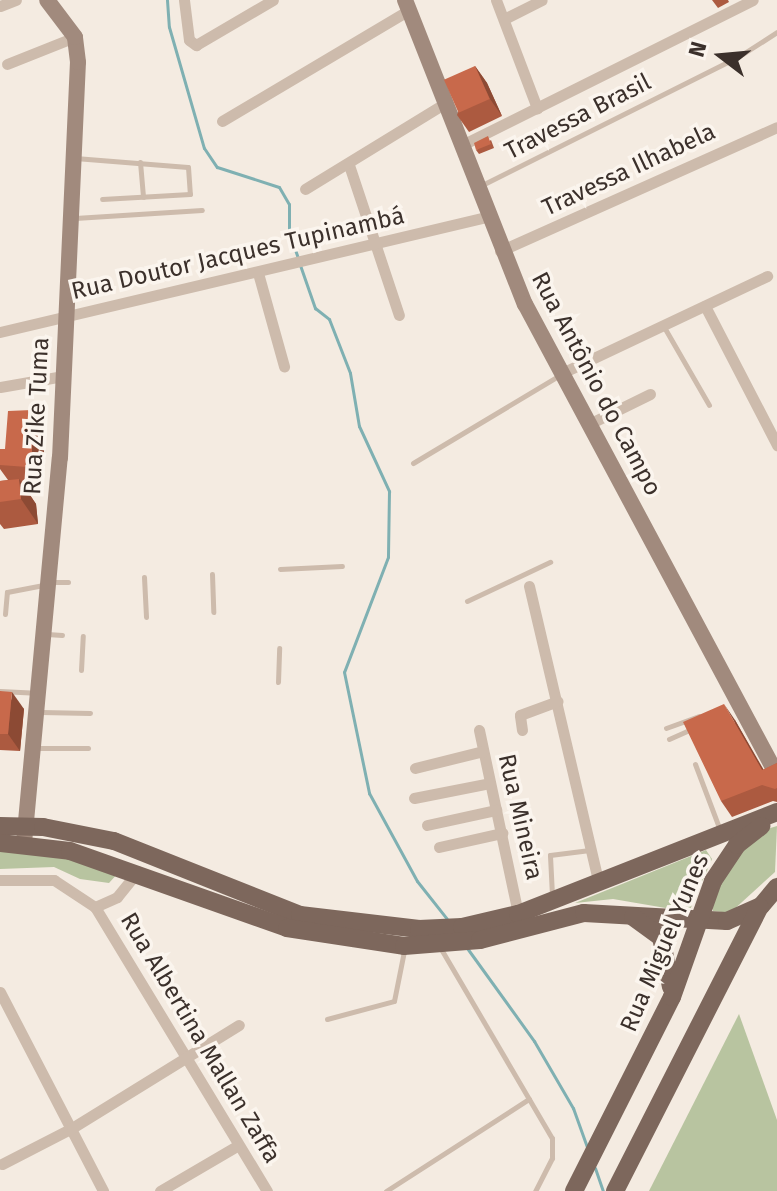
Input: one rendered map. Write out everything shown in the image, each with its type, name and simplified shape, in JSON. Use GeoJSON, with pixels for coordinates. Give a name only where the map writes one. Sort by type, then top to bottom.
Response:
{"type":"FeatureCollection","features":[{"type":"Feature","properties":{"kind":"main road"},"geometry":{"type":"LineString","coordinates":[[0,843],[26,835],[117,835],[269,906],[340,923],[419,929],[518,914],[777,814]]}},
{"type":"Feature","properties":{"kind":"main road","name":"Rua Miguel Yunes"},"geometry":{"type":"LineString","coordinates":[[574,1191],[672,997],[697,922],[725,859],[750,832],[777,814]]}},
{"type":"Feature","properties":{"kind":"main road"},"geometry":{"type":"LineString","coordinates":[[0,826],[138,871],[287,928],[404,946],[480,940],[584,913],[623,912],[697,922],[727,921],[761,906],[777,887]]}},
{"type":"Feature","properties":{"kind":"main road"},"geometry":{"type":"LineString","coordinates":[[615,1191],[777,877]]}},
{"type":"Feature","properties":{"kind":"main road"},"geometry":{"type":"LineString","coordinates":[[623,912],[661,937],[672,997]]}},
{"type":"Feature","properties":{"kind":"street"},"geometry":{"type":"LineString","coordinates":[[0,6],[16,0]]}},
{"type":"Feature","properties":{"kind":"street"},"geometry":{"type":"LineString","coordinates":[[7,64],[75,37],[47,0]]}},
{"type":"Feature","properties":{"kind":"street"},"geometry":{"type":"LineString","coordinates":[[184,0],[189,40],[196,45],[273,0]]}},
{"type":"Feature","properties":{"kind":"street"},"geometry":{"type":"LineString","coordinates":[[496,0],[537,108]]}},
{"type":"Feature","properties":{"kind":"street"},"geometry":{"type":"LineString","coordinates":[[504,19],[542,0]]}},
{"type":"Feature","properties":{"kind":"street"},"geometry":{"type":"LineString","coordinates":[[460,146],[737,3],[753,0]]}},
{"type":"Feature","properties":{"kind":"street"},"geometry":{"type":"LineString","coordinates":[[222,121],[407,5]]}},
{"type":"Feature","properties":{"kind":"street","name":"Rua Antônio do Campo"},"geometry":{"type":"LineString","coordinates":[[407,5],[442,105],[500,251],[733,706],[777,775]]}},
{"type":"Feature","properties":{"kind":"street","name":"Rua Zike Tuma"},"geometry":{"type":"LineString","coordinates":[[26,835],[42,694],[54,635],[50,582],[67,317],[74,158],[75,37]]}},
{"type":"Feature","properties":{"kind":"street"},"geometry":{"type":"LineString","coordinates":[[305,189],[349,165],[442,105]]}},
{"type":"Feature","properties":{"kind":"street","name":"Travessa Ilhabela"},"geometry":{"type":"LineString","coordinates":[[500,251],[776,127]]}},
{"type":"Feature","properties":{"kind":"street"},"geometry":{"type":"LineString","coordinates":[[349,165],[399,315]]}},
{"type":"Feature","properties":{"kind":"street","name":"Rua Doutor Jacques Tupinambá"},"geometry":{"type":"LineString","coordinates":[[0,332],[486,217]]}},
{"type":"Feature","properties":{"kind":"street"},"geometry":{"type":"LineString","coordinates":[[258,273],[284,366]]}},
{"type":"Feature","properties":{"kind":"street"},"geometry":{"type":"LineString","coordinates":[[562,373],[767,276]]}},
{"type":"Feature","properties":{"kind":"street"},"geometry":{"type":"LineString","coordinates":[[705,306],[777,445]]}},
{"type":"Feature","properties":{"kind":"street"},"geometry":{"type":"LineString","coordinates":[[0,387],[63,376]]}},
{"type":"Feature","properties":{"kind":"street"},"geometry":{"type":"LineString","coordinates":[[589,424],[650,394]]}},
{"type":"Feature","properties":{"kind":"street"},"geometry":{"type":"LineString","coordinates":[[529,586],[599,884]]}},
{"type":"Feature","properties":{"kind":"street"},"geometry":{"type":"LineString","coordinates":[[522,730],[520,715],[558,701]]}},
{"type":"Feature","properties":{"kind":"street","name":"Rua Mineira"},"geometry":{"type":"LineString","coordinates":[[479,730],[518,914]]}},
{"type":"Feature","properties":{"kind":"street"},"geometry":{"type":"LineString","coordinates":[[415,768],[483,751]]}},
{"type":"Feature","properties":{"kind":"street"},"geometry":{"type":"LineString","coordinates":[[414,798],[490,783]]}},
{"type":"Feature","properties":{"kind":"street"},"geometry":{"type":"LineString","coordinates":[[427,825],[496,810]]}},
{"type":"Feature","properties":{"kind":"street"},"geometry":{"type":"LineString","coordinates":[[439,847],[502,833]]}},
{"type":"Feature","properties":{"kind":"street"},"geometry":{"type":"LineString","coordinates":[[0,880],[54,880],[95,907],[117,897],[138,871]]}},
{"type":"Feature","properties":{"kind":"street","name":"Rua Albertina Mallan Zaffa"},"geometry":{"type":"LineString","coordinates":[[95,907],[267,1191]]}},
{"type":"Feature","properties":{"kind":"street"},"geometry":{"type":"LineString","coordinates":[[0,992],[103,1191]]}},
{"type":"Feature","properties":{"kind":"street"},"geometry":{"type":"LineString","coordinates":[[2,1164],[72,1128],[239,1025]]}},
{"type":"Feature","properties":{"kind":"street"},"geometry":{"type":"LineString","coordinates":[[160,1191],[237,1146]]}},
{"type":"Feature","properties":{"kind":"lane","name":"Travessa Brasil"},"geometry":{"type":"LineString","coordinates":[[477,187],[738,57],[777,32]]}},
{"type":"Feature","properties":{"kind":"lane"},"geometry":{"type":"LineString","coordinates":[[74,158],[186,165],[190,192],[102,199]]}},
{"type":"Feature","properties":{"kind":"lane"},"geometry":{"type":"LineString","coordinates":[[140,162],[143,197]]}},
{"type":"Feature","properties":{"kind":"lane"},"geometry":{"type":"LineString","coordinates":[[71,218],[202,210]]}},
{"type":"Feature","properties":{"kind":"lane"},"geometry":{"type":"LineString","coordinates":[[664,327],[709,405]]}},
{"type":"Feature","properties":{"kind":"lane"},"geometry":{"type":"LineString","coordinates":[[413,463],[562,373]]}},
{"type":"Feature","properties":{"kind":"lane"},"geometry":{"type":"LineString","coordinates":[[467,601],[550,562]]}},
{"type":"Feature","properties":{"kind":"lane"},"geometry":{"type":"LineString","coordinates":[[280,569],[342,566]]}},
{"type":"Feature","properties":{"kind":"lane"},"geometry":{"type":"LineString","coordinates":[[212,574],[213,612]]}},
{"type":"Feature","properties":{"kind":"lane"},"geometry":{"type":"LineString","coordinates":[[524,574],[529,586]]}},
{"type":"Feature","properties":{"kind":"lane"},"geometry":{"type":"LineString","coordinates":[[144,577],[146,617]]}},
{"type":"Feature","properties":{"kind":"lane"},"geometry":{"type":"LineString","coordinates":[[5,614],[7,592],[50,582],[68,582]]}},
{"type":"Feature","properties":{"kind":"lane"},"geometry":{"type":"LineString","coordinates":[[81,670],[83,636]]}},
{"type":"Feature","properties":{"kind":"lane"},"geometry":{"type":"LineString","coordinates":[[278,682],[279,648]]}},
{"type":"Feature","properties":{"kind":"lane"},"geometry":{"type":"LineString","coordinates":[[0,691],[42,694]]}},
{"type":"Feature","properties":{"kind":"lane"},"geometry":{"type":"LineString","coordinates":[[40,712],[90,713]]}},
{"type":"Feature","properties":{"kind":"lane"},"geometry":{"type":"LineString","coordinates":[[666,728],[704,714]]}},
{"type":"Feature","properties":{"kind":"lane"},"geometry":{"type":"LineString","coordinates":[[669,739],[705,723]]}},
{"type":"Feature","properties":{"kind":"lane"},"geometry":{"type":"LineString","coordinates":[[37,748],[88,748]]}},
{"type":"Feature","properties":{"kind":"lane"},"geometry":{"type":"LineString","coordinates":[[695,764],[722,835]]}},
{"type":"Feature","properties":{"kind":"lane"},"geometry":{"type":"LineString","coordinates":[[553,902],[550,855],[591,850]]}},
{"type":"Feature","properties":{"kind":"lane"},"geometry":{"type":"LineString","coordinates":[[439,944],[468,1001],[529,1099],[554,1148],[535,1191]]}},
{"type":"Feature","properties":{"kind":"lane"},"geometry":{"type":"LineString","coordinates":[[327,1019],[394,1001],[404,946]]}},
{"type":"Feature","properties":{"kind":"lane"},"geometry":{"type":"LineString","coordinates":[[386,1191],[529,1099]]}},
{"type":"Feature","properties":{"kind":"green space"},"geometry":{"type":"Polygon","coordinates":[[[777,826],[775,872],[730,913],[713,911],[712,902],[730,863],[767,829],[777,826]]]}},
{"type":"Feature","properties":{"kind":"green space"},"geometry":{"type":"Polygon","coordinates":[[[0,848],[39,849],[119,872],[109,883],[80,879],[54,867],[0,869],[0,848]]]}},
{"type":"Feature","properties":{"kind":"green space"},"geometry":{"type":"Polygon","coordinates":[[[706,850],[712,859],[689,912],[613,899],[575,903],[706,850]]]}},
{"type":"Feature","properties":{"kind":"green space"},"geometry":{"type":"Polygon","coordinates":[[[739,1014],[777,1120],[777,1191],[649,1191],[739,1014]]]}},
{"type":"Feature","properties":{"kind":"building"},"geometry":{"type":"Polygon","coordinates":[[[475,66],[490,99],[459,113],[444,80],[475,66]]]}},
{"type":"Feature","properties":{"kind":"building"},"geometry":{"type":"Polygon","coordinates":[[[488,136],[491,144],[476,150],[474,143],[488,136]]]}},
{"type":"Feature","properties":{"kind":"building"},"geometry":{"type":"Polygon","coordinates":[[[32,410],[32,453],[27,467],[0,465],[0,449],[5,449],[8,411],[32,410]]]}},
{"type":"Feature","properties":{"kind":"building"},"geometry":{"type":"Polygon","coordinates":[[[19,479],[21,499],[0,502],[0,481],[19,479]]]}},
{"type":"Feature","properties":{"kind":"building"},"geometry":{"type":"Polygon","coordinates":[[[0,691],[12,692],[8,734],[0,734],[0,691]]]}},
{"type":"Feature","properties":{"kind":"building"},"geometry":{"type":"Polygon","coordinates":[[[724,704],[762,770],[777,763],[777,788],[762,785],[721,801],[683,722],[724,704]]]}},
{"type":"Feature","properties":{"kind":"waterway"},"geometry":{"type":"LineString","coordinates":[[167,0],[169,27],[204,148],[217,167],[279,187],[289,204],[289,232],[298,258]]}},
{"type":"Feature","properties":{"kind":"waterway"},"geometry":{"type":"LineString","coordinates":[[300,265],[315,308],[329,319],[350,373],[359,426],[389,491],[388,557],[344,672],[369,793],[417,881],[447,919]]}},
{"type":"Feature","properties":{"kind":"waterway"},"geometry":{"type":"LineString","coordinates":[[467,948],[534,1041],[573,1108],[588,1150]]}},
{"type":"Feature","properties":{"kind":"waterway"},"geometry":{"type":"LineString","coordinates":[[595,1168],[603,1191]]}}]}
